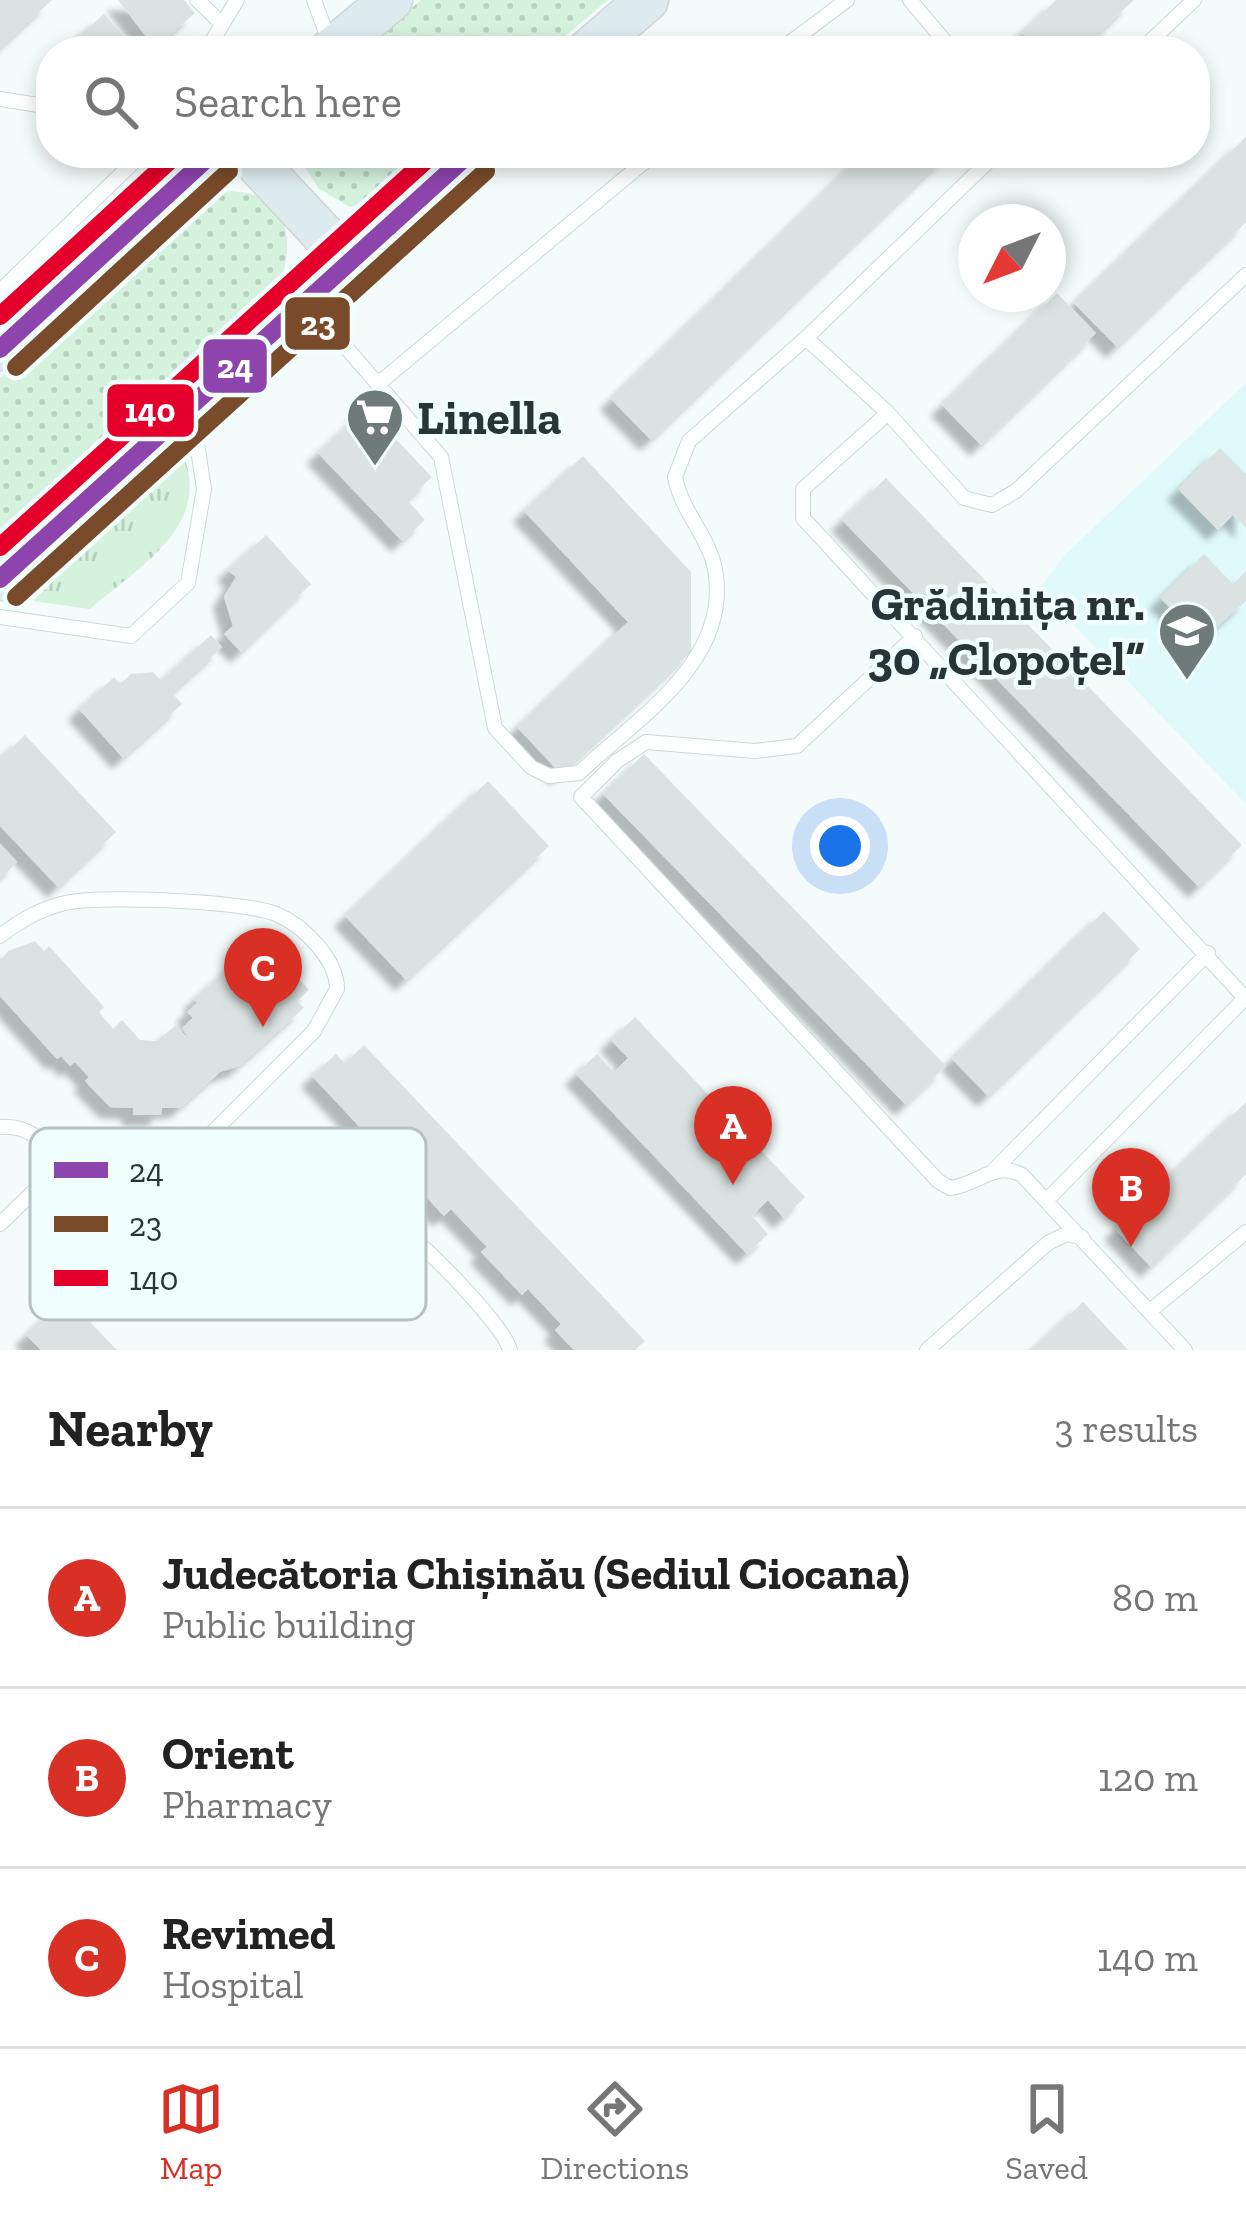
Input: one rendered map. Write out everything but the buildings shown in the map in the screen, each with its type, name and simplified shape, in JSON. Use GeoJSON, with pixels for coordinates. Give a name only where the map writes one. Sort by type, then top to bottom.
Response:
{"type":"FeatureCollection","features":[{"type":"Feature","properties":{"kind":"main road"},"geometry":{"type":"LineString","coordinates":[[348,36],[391,0]]}},
{"type":"Feature","properties":{"kind":"main road"},"geometry":{"type":"LineString","coordinates":[[605,36],[646,0]]}},
{"type":"Feature","properties":{"kind":"main road"},"geometry":{"type":"LineString","coordinates":[[0,349],[180,168]]}},
{"type":"Feature","properties":{"kind":"main road"},"geometry":{"type":"LineString","coordinates":[[261,168],[347,260]]}},
{"type":"Feature","properties":{"kind":"main road"},"geometry":{"type":"LineString","coordinates":[[0,579],[190,401],[453,168]]}},
{"type":"Feature","properties":{"kind":"lane"},"geometry":{"type":"LineString","coordinates":[[197,0],[220,22]]}},
{"type":"Feature","properties":{"kind":"lane"},"geometry":{"type":"LineString","coordinates":[[217,36],[220,22],[237,0]]}},
{"type":"Feature","properties":{"kind":"lane"},"geometry":{"type":"LineString","coordinates":[[314,0],[326,36]]}},
{"type":"Feature","properties":{"kind":"lane"},"geometry":{"type":"LineString","coordinates":[[798,36],[847,0]]}},
{"type":"Feature","properties":{"kind":"lane"},"geometry":{"type":"LineString","coordinates":[[910,0],[940,36]]}},
{"type":"Feature","properties":{"kind":"lane"},"geometry":{"type":"LineString","coordinates":[[1156,36],[1194,0]]}},
{"type":"Feature","properties":{"kind":"lane"},"geometry":{"type":"LineString","coordinates":[[0,99],[36,105]]}},
{"type":"Feature","properties":{"kind":"lane"},"geometry":{"type":"LineString","coordinates":[[0,291],[127,168]]}},
{"type":"Feature","properties":{"kind":"lane"},"geometry":{"type":"LineString","coordinates":[[378,384],[637,168]]}},
{"type":"Feature","properties":{"kind":"lane"},"geometry":{"type":"LineString","coordinates":[[304,298],[441,457],[495,728],[531,766],[564,776],[579,772],[706,647],[718,598],[715,567],[678,492],[679,455],[982,168]]}},
{"type":"Feature","properties":{"kind":"lane"},"geometry":{"type":"LineString","coordinates":[[806,338],[888,413],[964,498],[979,505],[1004,501],[1246,275]]}},
{"type":"Feature","properties":{"kind":"lane"},"geometry":{"type":"LineString","coordinates":[[0,617],[131,636],[188,583],[204,489],[190,401]]}},
{"type":"Feature","properties":{"kind":"lane"},"geometry":{"type":"LineString","coordinates":[[888,413],[818,473],[803,489],[800,506],[824,544],[915,636],[1246,998],[1048,1199]]}},
{"type":"Feature","properties":{"kind":"lane"},"geometry":{"type":"LineString","coordinates":[[915,636],[797,746],[755,752],[646,742],[617,760],[581,797],[938,1181],[961,1187],[995,1169],[1208,953]]}},
{"type":"Feature","properties":{"kind":"lane"},"geometry":{"type":"LineString","coordinates":[[0,936],[43,909],[104,898],[269,912],[299,928],[328,958],[337,989],[314,1031],[217,1128]]}},
{"type":"Feature","properties":{"kind":"lane"},"geometry":{"type":"LineString","coordinates":[[0,1127],[30,1132]]}},
{"type":"Feature","properties":{"kind":"lane"},"geometry":{"type":"LineString","coordinates":[[995,1169],[1010,1168],[1022,1174],[1185,1350]]}},
{"type":"Feature","properties":{"kind":"lane"},"geometry":{"type":"LineString","coordinates":[[0,1224],[30,1195]]}},
{"type":"Feature","properties":{"kind":"lane"},"geometry":{"type":"LineString","coordinates":[[1150,1311],[1246,1232]]}},
{"type":"Feature","properties":{"kind":"lane"},"geometry":{"type":"LineString","coordinates":[[927,1350],[1048,1243],[1066,1234],[1082,1237]]}},
{"type":"Feature","properties":{"kind":"lane"},"geometry":{"type":"LineString","coordinates":[[426,1257],[493,1320],[510,1350]]}},
{"type":"Feature","properties":{"kind":"shaded area","name":"Grădinița nr. 30 „Clopoțel”"},"geometry":{"type":"Polygon","coordinates":[[[1246,383],[1246,804],[1039,589],[1067,553],[1246,383]]]}},
{"type":"Feature","properties":{"kind":"green space"},"geometry":{"type":"Polygon","coordinates":[[[421,0],[608,0],[565,36],[379,36],[421,0]]]}},
{"type":"Feature","properties":{"kind":"green space"},"geometry":{"type":"Polygon","coordinates":[[[305,168],[412,168],[378,198],[350,207],[318,188],[305,168]]]}},
{"type":"Feature","properties":{"kind":"green space"},"geometry":{"type":"Polygon","coordinates":[[[228,191],[262,198],[281,216],[287,244],[282,278],[0,546],[0,378],[184,211],[228,191]]]}},
{"type":"Feature","properties":{"kind":"green space"},"geometry":{"type":"Polygon","coordinates":[[[183,455],[190,480],[188,503],[179,524],[148,561],[90,609],[33,601],[183,455]]]}},
{"type":"Feature","properties":{"kind":"transit line","name":"140"},"geometry":{"type":"LineString","coordinates":[[0,316],[162,168]]}},
{"type":"Feature","properties":{"kind":"transit line","name":"24"},"geometry":{"type":"LineString","coordinates":[[0,349],[197,168]]}},
{"type":"Feature","properties":{"kind":"transit line","name":"140"},"geometry":{"type":"LineString","coordinates":[[0,547],[417,168]]}},
{"type":"Feature","properties":{"kind":"transit line","name":"24"},"geometry":{"type":"LineString","coordinates":[[0,579],[453,168]]}},
{"type":"Feature","properties":{"kind":"transit line","name":"23"},"geometry":{"type":"LineString","coordinates":[[16,367],[229,171]]}},
{"type":"Feature","properties":{"kind":"transit line","name":"23"},"geometry":{"type":"LineString","coordinates":[[16,597],[486,171]]}},
{"type":"Feature","properties":{"kind":"place","name":"Linella"},"geometry":{"type":"Point","coordinates":[375,468]}},
{"type":"Feature","properties":{"kind":"place","name":"Grădinița nr. 30 „Clopoțel”"},"geometry":{"type":"Point","coordinates":[1187,682]}},
{"type":"Feature","properties":{"kind":"place","name":"Revimed"},"geometry":{"type":"Point","coordinates":[263,1027]}},
{"type":"Feature","properties":{"kind":"place","name":"Judecătoria Chișinău (Sediul Ciocana)"},"geometry":{"type":"Point","coordinates":[733,1185]}},
{"type":"Feature","properties":{"kind":"place","name":"Orient"},"geometry":{"type":"Point","coordinates":[1131,1247]}}]}
